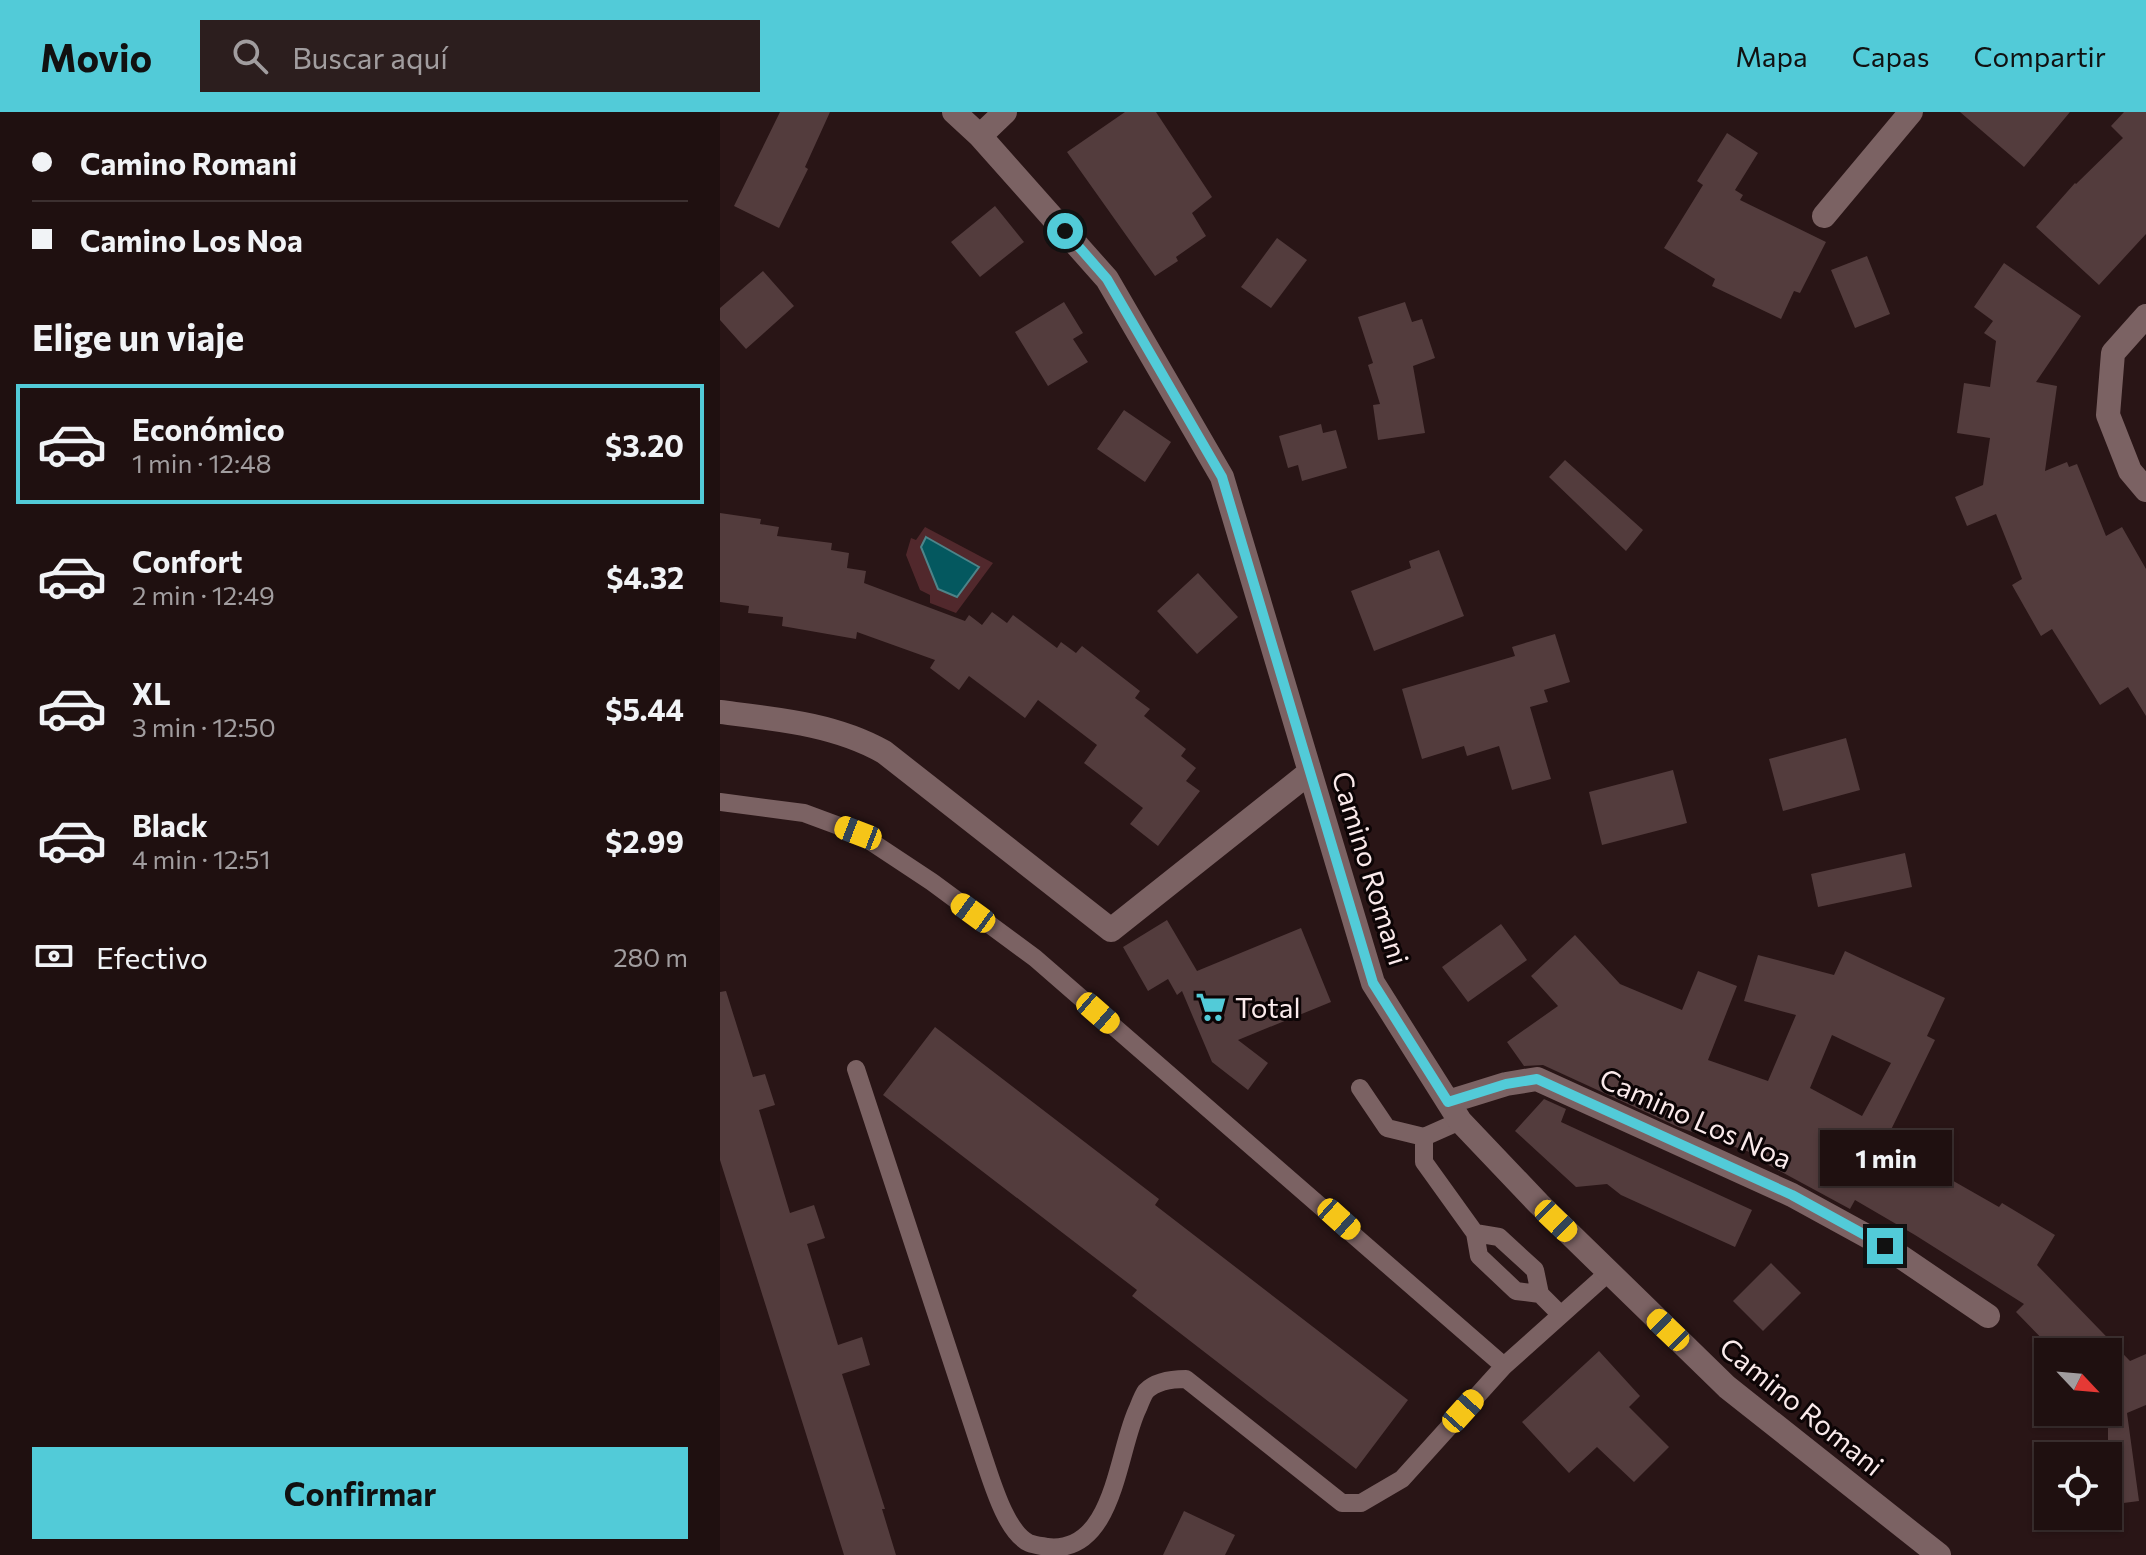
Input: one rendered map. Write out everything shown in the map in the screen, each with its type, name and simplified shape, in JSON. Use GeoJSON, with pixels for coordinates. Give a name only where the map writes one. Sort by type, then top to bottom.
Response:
{"type":"FeatureCollection","features":[{"type":"Feature","properties":{"kind":"street","name":"Camino Romani"},"geometry":{"type":"LineString","coordinates":[[954,112],[980,136],[1107,279],[1222,477],[1373,983],[1454,1112],[1609,1272],[1727,1387],[1939,1555]]}},
{"type":"Feature","properties":{"kind":"street"},"geometry":{"type":"LineString","coordinates":[[980,136],[1005,112]]}},
{"type":"Feature","properties":{"kind":"street"},"geometry":{"type":"LineString","coordinates":[[1824,216],[1911,112]]}},
{"type":"Feature","properties":{"kind":"street"},"geometry":{"type":"LineString","coordinates":[[2146,316],[2113,353],[2108,415],[2130,471],[2146,490]]}},
{"type":"Feature","properties":{"kind":"street"},"geometry":{"type":"LineString","coordinates":[[720,712],[791,721],[859,738],[884,752],[1111,930],[1310,772]]}},
{"type":"Feature","properties":{"kind":"street","name":"Camino Los Noa"},"geometry":{"type":"LineString","coordinates":[[1454,1112],[1506,1084],[1537,1079],[1792,1195],[1885,1246],[1988,1316]]}},
{"type":"Feature","properties":{"kind":"lane"},"geometry":{"type":"LineString","coordinates":[[720,802],[804,813],[858,833],[932,882],[1035,958],[1504,1366]]}},
{"type":"Feature","properties":{"kind":"lane"},"geometry":{"type":"LineString","coordinates":[[856,1069],[1005,1518],[1028,1543],[1057,1549],[1078,1544],[1095,1531],[1107,1507],[1132,1421],[1146,1391],[1168,1380],[1186,1379],[1342,1503],[1361,1503],[1402,1479],[1504,1366],[1609,1272]]}},
{"type":"Feature","properties":{"kind":"lane"},"geometry":{"type":"LineString","coordinates":[[1360,1088],[1387,1128],[1424,1137]]}},
{"type":"Feature","properties":{"kind":"lane"},"geometry":{"type":"LineString","coordinates":[[1424,1137],[1454,1112]]}},
{"type":"Feature","properties":{"kind":"lane"},"geometry":{"type":"LineString","coordinates":[[1424,1137],[1424,1162],[1475,1233],[1479,1256],[1513,1289],[1540,1294]]}},
{"type":"Feature","properties":{"kind":"lane"},"geometry":{"type":"LineString","coordinates":[[1475,1233],[1499,1237],[1535,1270],[1540,1294],[1560,1314]]}},
{"type":"Feature","properties":{"kind":"shaded area"},"geometry":{"type":"Polygon","coordinates":[[[925,527],[993,563],[956,613],[930,603],[930,595],[920,590],[906,555],[911,538],[916,540],[925,527]]]}},
{"type":"Feature","properties":{"kind":"water"},"geometry":{"type":"Polygon","coordinates":[[[926,537],[979,567],[957,597],[938,589],[921,547],[926,537]]]}},
{"type":"Feature","properties":{"kind":"building"},"geometry":{"type":"Polygon","coordinates":[[[780,112],[830,112],[805,167],[808,169],[779,228],[734,206],[780,112]]]}},
{"type":"Feature","properties":{"kind":"building"},"geometry":{"type":"Polygon","coordinates":[[[1125,112],[1156,112],[1212,197],[1192,213],[1206,236],[1155,276],[1067,152],[1125,112]]]}},
{"type":"Feature","properties":{"kind":"building"},"geometry":{"type":"Polygon","coordinates":[[[1960,112],[2070,112],[2024,167],[1960,112]]]}},
{"type":"Feature","properties":{"kind":"building"},"geometry":{"type":"Polygon","coordinates":[[[2124,112],[2146,112],[2146,234],[2099,285],[2036,227],[2075,183],[2123,138],[2111,126],[2124,112]]]}},
{"type":"Feature","properties":{"kind":"building"},"geometry":{"type":"Polygon","coordinates":[[[1727,133],[1758,153],[1735,190],[1743,195],[1740,200],[1826,242],[1800,293],[1794,291],[1781,319],[1712,286],[1715,279],[1664,248],[1703,185],[1697,181],[1727,133]]]}},
{"type":"Feature","properties":{"kind":"building"},"geometry":{"type":"Polygon","coordinates":[[[995,206],[1024,242],[980,277],[951,242],[995,206]]]}},
{"type":"Feature","properties":{"kind":"building"},"geometry":{"type":"Polygon","coordinates":[[[1277,238],[1307,260],[1271,308],[1241,287],[1277,238]]]}},
{"type":"Feature","properties":{"kind":"building"},"geometry":{"type":"Polygon","coordinates":[[[1867,256],[1890,314],[1855,328],[1831,270],[1867,256]]]}},
{"type":"Feature","properties":{"kind":"building"},"geometry":{"type":"Polygon","coordinates":[[[2004,263],[2081,316],[2036,382],[2057,386],[2045,471],[2067,462],[2069,467],[2077,464],[2106,536],[2122,527],[2146,569],[2146,716],[2128,687],[2100,705],[2052,629],[2041,636],[2012,585],[2022,579],[1996,514],[1967,526],[1955,497],[1983,485],[1990,438],[1957,433],[1964,383],[1990,387],[1996,341],[1984,333],[1993,321],[1974,307],[2004,263]]]}},
{"type":"Feature","properties":{"kind":"building"},"geometry":{"type":"Polygon","coordinates":[[[763,271],[794,306],[746,349],[720,320],[720,308],[763,271]]]}},
{"type":"Feature","properties":{"kind":"building"},"geometry":{"type":"Polygon","coordinates":[[[1064,302],[1083,333],[1073,339],[1088,362],[1048,386],[1015,332],[1064,302]]]}},
{"type":"Feature","properties":{"kind":"building"},"geometry":{"type":"Polygon","coordinates":[[[1405,302],[1412,322],[1422,319],[1435,358],[1413,366],[1425,433],[1378,440],[1373,405],[1380,404],[1368,365],[1373,363],[1358,317],[1405,302]]]}},
{"type":"Feature","properties":{"kind":"building"},"geometry":{"type":"Polygon","coordinates":[[[1124,410],[1171,442],[1145,482],[1097,449],[1124,410]]]}},
{"type":"Feature","properties":{"kind":"building"},"geometry":{"type":"Polygon","coordinates":[[[1321,424],[1323,433],[1336,430],[1347,468],[1302,481],[1298,465],[1288,468],[1279,436],[1321,424]]]}},
{"type":"Feature","properties":{"kind":"building"},"geometry":{"type":"Polygon","coordinates":[[[1565,460],[1643,530],[1626,551],[1549,477],[1565,460]]]}},
{"type":"Feature","properties":{"kind":"building"},"geometry":{"type":"Polygon","coordinates":[[[720,513],[761,519],[760,524],[779,527],[777,536],[832,543],[831,550],[849,553],[847,568],[866,571],[864,583],[965,621],[969,615],[982,625],[992,612],[1007,623],[1013,615],[1057,648],[1061,642],[1076,653],[1082,646],[1140,691],[1135,698],[1150,709],[1144,716],[1186,749],[1181,756],[1196,768],[1186,781],[1200,791],[1158,846],[1130,824],[1143,808],[1084,763],[1097,745],[1038,700],[1025,718],[969,676],[959,690],[930,668],[935,660],[857,632],[856,639],[782,626],[783,617],[748,613],[749,606],[720,602],[720,513]]]}},
{"type":"Feature","properties":{"kind":"building"},"geometry":{"type":"Polygon","coordinates":[[[1439,550],[1464,616],[1374,651],[1351,591],[1411,568],[1409,561],[1439,550]]]}},
{"type":"Feature","properties":{"kind":"building"},"geometry":{"type":"Polygon","coordinates":[[[1198,573],[1238,617],[1197,654],[1157,611],[1198,573]]]}},
{"type":"Feature","properties":{"kind":"building"},"geometry":{"type":"Polygon","coordinates":[[[1555,634],[1570,682],[1544,690],[1548,702],[1530,707],[1551,779],[1512,790],[1499,746],[1467,756],[1464,746],[1422,759],[1402,689],[1515,656],[1512,647],[1555,634]]]}},
{"type":"Feature","properties":{"kind":"building"},"geometry":{"type":"Polygon","coordinates":[[[1846,738],[1860,790],[1783,811],[1769,759],[1846,738]]]}},
{"type":"Feature","properties":{"kind":"building"},"geometry":{"type":"Polygon","coordinates":[[[1673,770],[1687,823],[1602,845],[1589,792],[1673,770]]]}},
{"type":"Feature","properties":{"kind":"building"},"geometry":{"type":"Polygon","coordinates":[[[1905,853],[1912,887],[1818,907],[1811,874],[1905,853]]]}},
{"type":"Feature","properties":{"kind":"building"},"geometry":{"type":"Polygon","coordinates":[[[1167,920],[1197,971],[1301,928],[1331,1002],[1238,1040],[1268,1063],[1248,1090],[1212,1062],[1182,991],[1177,995],[1168,979],[1148,991],[1123,947],[1167,920]]]}},
{"type":"Feature","properties":{"kind":"building"},"geometry":{"type":"Polygon","coordinates":[[[1501,924],[1527,960],[1468,1002],[1442,967],[1501,924]]]}},
{"type":"Feature","properties":{"kind":"building"},"geometry":{"type":"Polygon","coordinates":[[[1575,935],[1620,984],[1682,1010],[1698,971],[1737,986],[1708,1060],[1768,1081],[1796,1015],[1744,1001],[1758,955],[1834,975],[1845,951],[1945,998],[1927,1036],[1935,1040],[1885,1142],[1999,1207],[2002,1203],[2055,1235],[2037,1265],[2108,1338],[2041,1338],[2016,1312],[2024,1304],[1855,1200],[1850,1209],[1763,1162],[1764,1157],[1678,1127],[1543,1065],[1524,1066],[1507,1042],[1558,1006],[1531,976],[1575,935]],[[1832,1035],[1810,1088],[1862,1116],[1891,1063],[1832,1035]]]}},
{"type":"Feature","properties":{"kind":"building"},"geometry":{"type":"Polygon","coordinates":[[[726,991],[753,1077],[765,1074],[775,1105],[759,1110],[790,1213],[814,1205],[825,1238],[807,1244],[838,1345],[862,1337],[870,1365],[842,1374],[885,1509],[882,1509],[896,1555],[844,1555],[720,1160],[720,992],[726,991]]]}},
{"type":"Feature","properties":{"kind":"building"},"geometry":{"type":"Polygon","coordinates":[[[935,1027],[1159,1199],[1155,1205],[1408,1400],[1356,1469],[1132,1296],[1137,1290],[883,1095],[935,1027]]]}},
{"type":"Feature","properties":{"kind":"building"},"geometry":{"type":"Polygon","coordinates":[[[1544,1099],[1566,1109],[1561,1122],[1752,1210],[1735,1247],[1621,1195],[1607,1184],[1576,1187],[1515,1131],[1544,1099]]]}},
{"type":"Feature","properties":{"kind":"building"},"geometry":{"type":"Polygon","coordinates":[[[1771,1263],[1801,1293],[1763,1331],[1733,1301],[1771,1263]]]}},
{"type":"Feature","properties":{"kind":"building"},"geometry":{"type":"Polygon","coordinates":[[[1599,1351],[1640,1396],[1629,1407],[1669,1447],[1634,1482],[1597,1447],[1569,1473],[1522,1422],[1599,1351]]]}},
{"type":"Feature","properties":{"kind":"building"},"geometry":{"type":"Polygon","coordinates":[[[2122,1353],[2130,1361],[2146,1354],[2146,1405],[2127,1413],[2139,1501],[2122,1503],[2122,1442],[2108,1442],[2108,1426],[2122,1426],[2122,1353]]]}},
{"type":"Feature","properties":{"kind":"building"},"geometry":{"type":"Polygon","coordinates":[[[1184,1511],[1235,1535],[1225,1555],[1163,1555],[1184,1511]]]}},
{"type":"Feature","properties":{"kind":"place","name":"Total"},"geometry":{"type":"Point","coordinates":[1211,1007]}},
{"type":"Feature","properties":{"kind":"route"},"geometry":{"type":"LineString","coordinates":[[1065,231],[1107,279],[1222,477],[1373,983],[1448,1102],[1506,1084],[1537,1079],[1792,1195],[1885,1246]]}}]}
